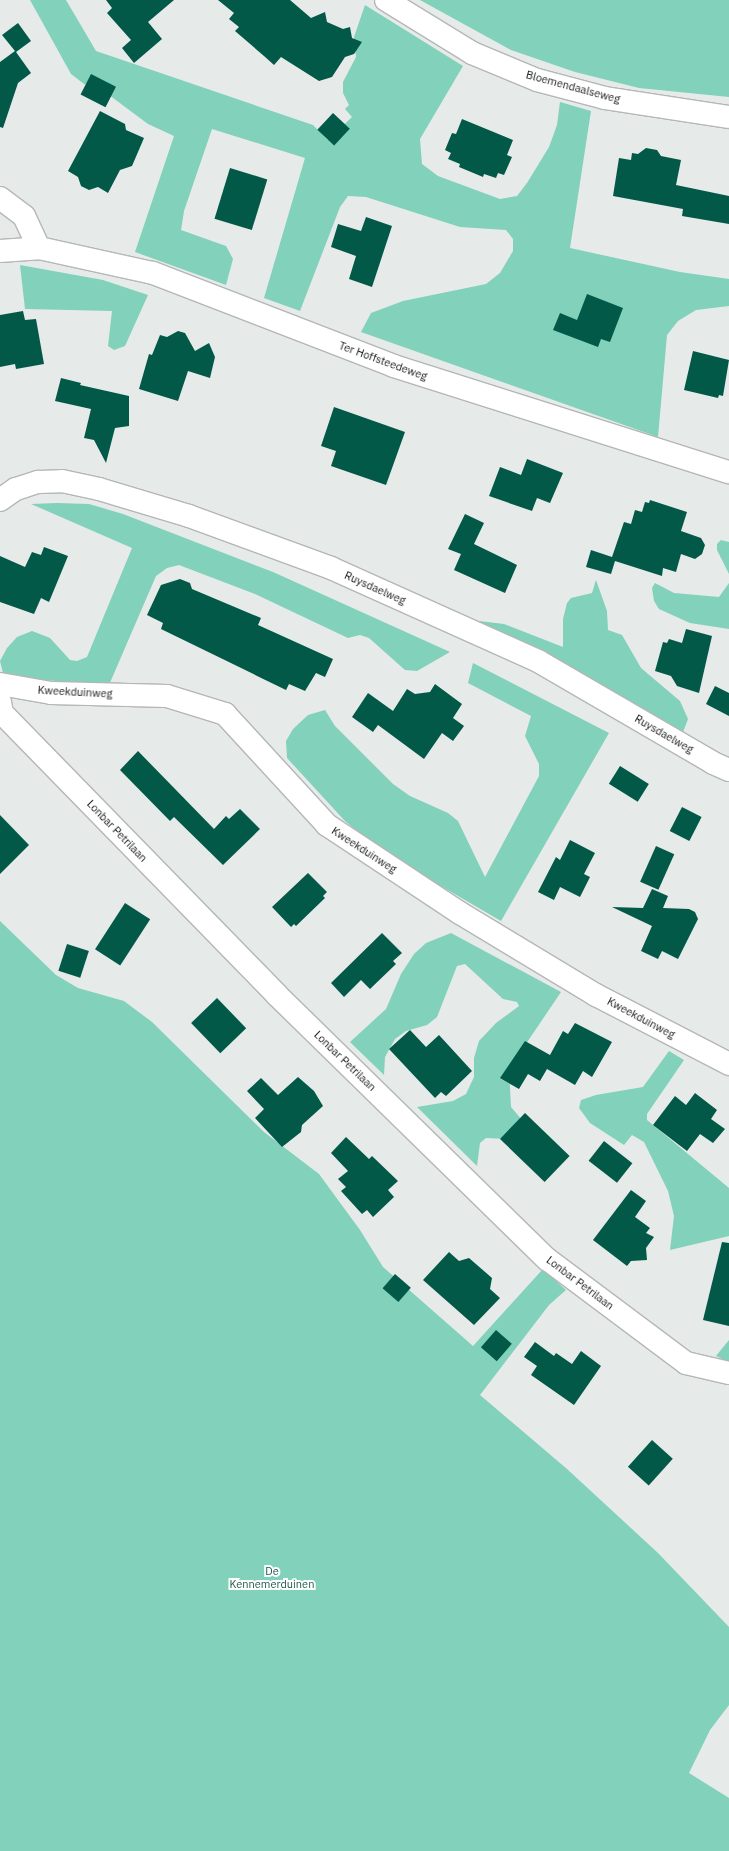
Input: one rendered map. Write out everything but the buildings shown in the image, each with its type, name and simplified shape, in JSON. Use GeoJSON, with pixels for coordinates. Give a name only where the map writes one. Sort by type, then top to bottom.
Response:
{"type":"FeatureCollection","features":[{"type":"Feature","properties":{"kind":"street","name":"Bloemendaalseweg"},"geometry":{"type":"LineString","coordinates":[[386,0],[472,53],[538,80],[605,98],[729,117]]}},
{"type":"Feature","properties":{"kind":"street"},"geometry":{"type":"LineString","coordinates":[[0,198],[24,216],[39,248]]}},
{"type":"Feature","properties":{"kind":"street","name":"Ter Hoffsteedeweg"},"geometry":{"type":"LineString","coordinates":[[0,251],[39,248],[153,273],[394,366],[729,472]]}},
{"type":"Feature","properties":{"kind":"street","name":"Ruysdaelweg"},"geometry":{"type":"LineString","coordinates":[[0,500],[16,489],[38,482],[62,481],[99,489],[189,516],[323,566],[538,661],[713,763],[729,770]]}},
{"type":"Feature","properties":{"kind":"street","name":"Kweekduinweg"},"geometry":{"type":"LineString","coordinates":[[0,684],[52,693],[167,696],[225,714],[327,825],[460,913],[582,986],[729,1064]]}},
{"type":"Feature","properties":{"kind":"street","name":"Lonbar Petrilaan"},"geometry":{"type":"LineString","coordinates":[[0,702],[2,713],[266,983],[546,1259],[686,1363],[729,1373]]}},
{"type":"Feature","properties":{"kind":"green space"},"geometry":{"type":"Polygon","coordinates":[[[30,0],[66,0],[96,51],[313,125],[328,140],[352,117],[345,109],[349,105],[343,93],[343,82],[356,57],[354,37],[365,5],[463,66],[420,139],[422,164],[438,176],[500,199],[517,196],[527,183],[549,147],[557,125],[560,102],[591,111],[570,248],[680,272],[729,279],[729,306],[696,310],[678,321],[667,335],[658,437],[361,332],[371,313],[403,301],[486,284],[500,273],[513,251],[513,239],[506,230],[460,227],[366,197],[348,196],[340,207],[300,311],[264,298],[305,158],[212,129],[184,211],[181,230],[226,246],[233,259],[226,285],[135,252],[174,136],[148,124],[97,86],[84,84],[71,74],[30,0]]]}},
{"type":"Feature","properties":{"kind":"green space"},"geometry":{"type":"Polygon","coordinates":[[[420,0],[729,0],[729,97],[639,88],[575,72],[511,50],[420,0]]]}},
{"type":"Feature","properties":{"kind":"green space"},"geometry":{"type":"Polygon","coordinates":[[[20,265],[103,280],[148,295],[125,346],[114,350],[108,346],[112,311],[25,309],[20,265]]]}},
{"type":"Feature","properties":{"kind":"green space"},"geometry":{"type":"Polygon","coordinates":[[[31,504],[89,504],[123,514],[273,572],[450,652],[417,671],[405,670],[369,638],[360,635],[348,638],[255,594],[179,565],[167,568],[156,576],[109,685],[4,677],[0,661],[7,648],[17,637],[32,631],[50,638],[70,660],[77,661],[87,657],[132,548],[31,504]]]}},
{"type":"Feature","properties":{"kind":"green space"},"geometry":{"type":"Polygon","coordinates":[[[721,540],[729,542],[729,574],[717,550],[717,544],[721,540]]]}},
{"type":"Feature","properties":{"kind":"green space"},"geometry":{"type":"Polygon","coordinates":[[[596,580],[607,611],[608,630],[622,635],[641,668],[680,701],[688,719],[682,735],[446,617],[504,624],[563,647],[563,619],[567,603],[571,598],[592,593],[596,580]]]}},
{"type":"Feature","properties":{"kind":"green space"},"geometry":{"type":"Polygon","coordinates":[[[655,583],[674,593],[719,597],[729,583],[729,629],[690,623],[659,609],[654,601],[652,588],[655,583]]]}},
{"type":"Feature","properties":{"kind":"green space"},"geometry":{"type":"Polygon","coordinates":[[[473,663],[609,733],[501,921],[386,854],[345,821],[287,758],[286,741],[293,729],[308,715],[325,710],[335,726],[393,784],[410,796],[448,813],[458,821],[485,877],[539,776],[539,764],[525,736],[531,716],[468,683],[473,663]]]}},
{"type":"Feature","properties":{"kind":"green space","name":"De Kennemerduinen"},"geometry":{"type":"Polygon","coordinates":[[[0,921],[56,975],[78,988],[124,1001],[152,1022],[264,1132],[319,1174],[360,1230],[383,1267],[473,1346],[543,1269],[566,1290],[549,1305],[480,1395],[567,1469],[658,1553],[729,1627],[729,1705],[710,1730],[689,1773],[729,1798],[729,1851],[0,1851],[0,921]]]}},
{"type":"Feature","properties":{"kind":"green space"},"geometry":{"type":"Polygon","coordinates":[[[451,933],[561,992],[509,1069],[511,1107],[522,1120],[505,1139],[486,1138],[480,1143],[477,1166],[417,1107],[453,1101],[466,1094],[474,1077],[474,1058],[479,1041],[496,1023],[519,1006],[517,1002],[503,999],[465,964],[457,966],[437,1017],[427,1025],[406,1031],[395,1039],[385,1057],[384,1075],[350,1042],[386,1009],[401,974],[414,954],[426,943],[451,933]]]}},
{"type":"Feature","properties":{"kind":"green space"},"geometry":{"type":"Polygon","coordinates":[[[669,1051],[684,1060],[647,1114],[647,1120],[729,1188],[729,1236],[670,1250],[674,1216],[668,1191],[644,1142],[632,1135],[624,1145],[590,1123],[579,1108],[581,1100],[596,1095],[643,1087],[669,1051]]]}},
{"type":"Feature","properties":{"kind":"green space"},"geometry":{"type":"Polygon","coordinates":[[[729,1340],[729,1362],[716,1356],[729,1340]]]}}]}
